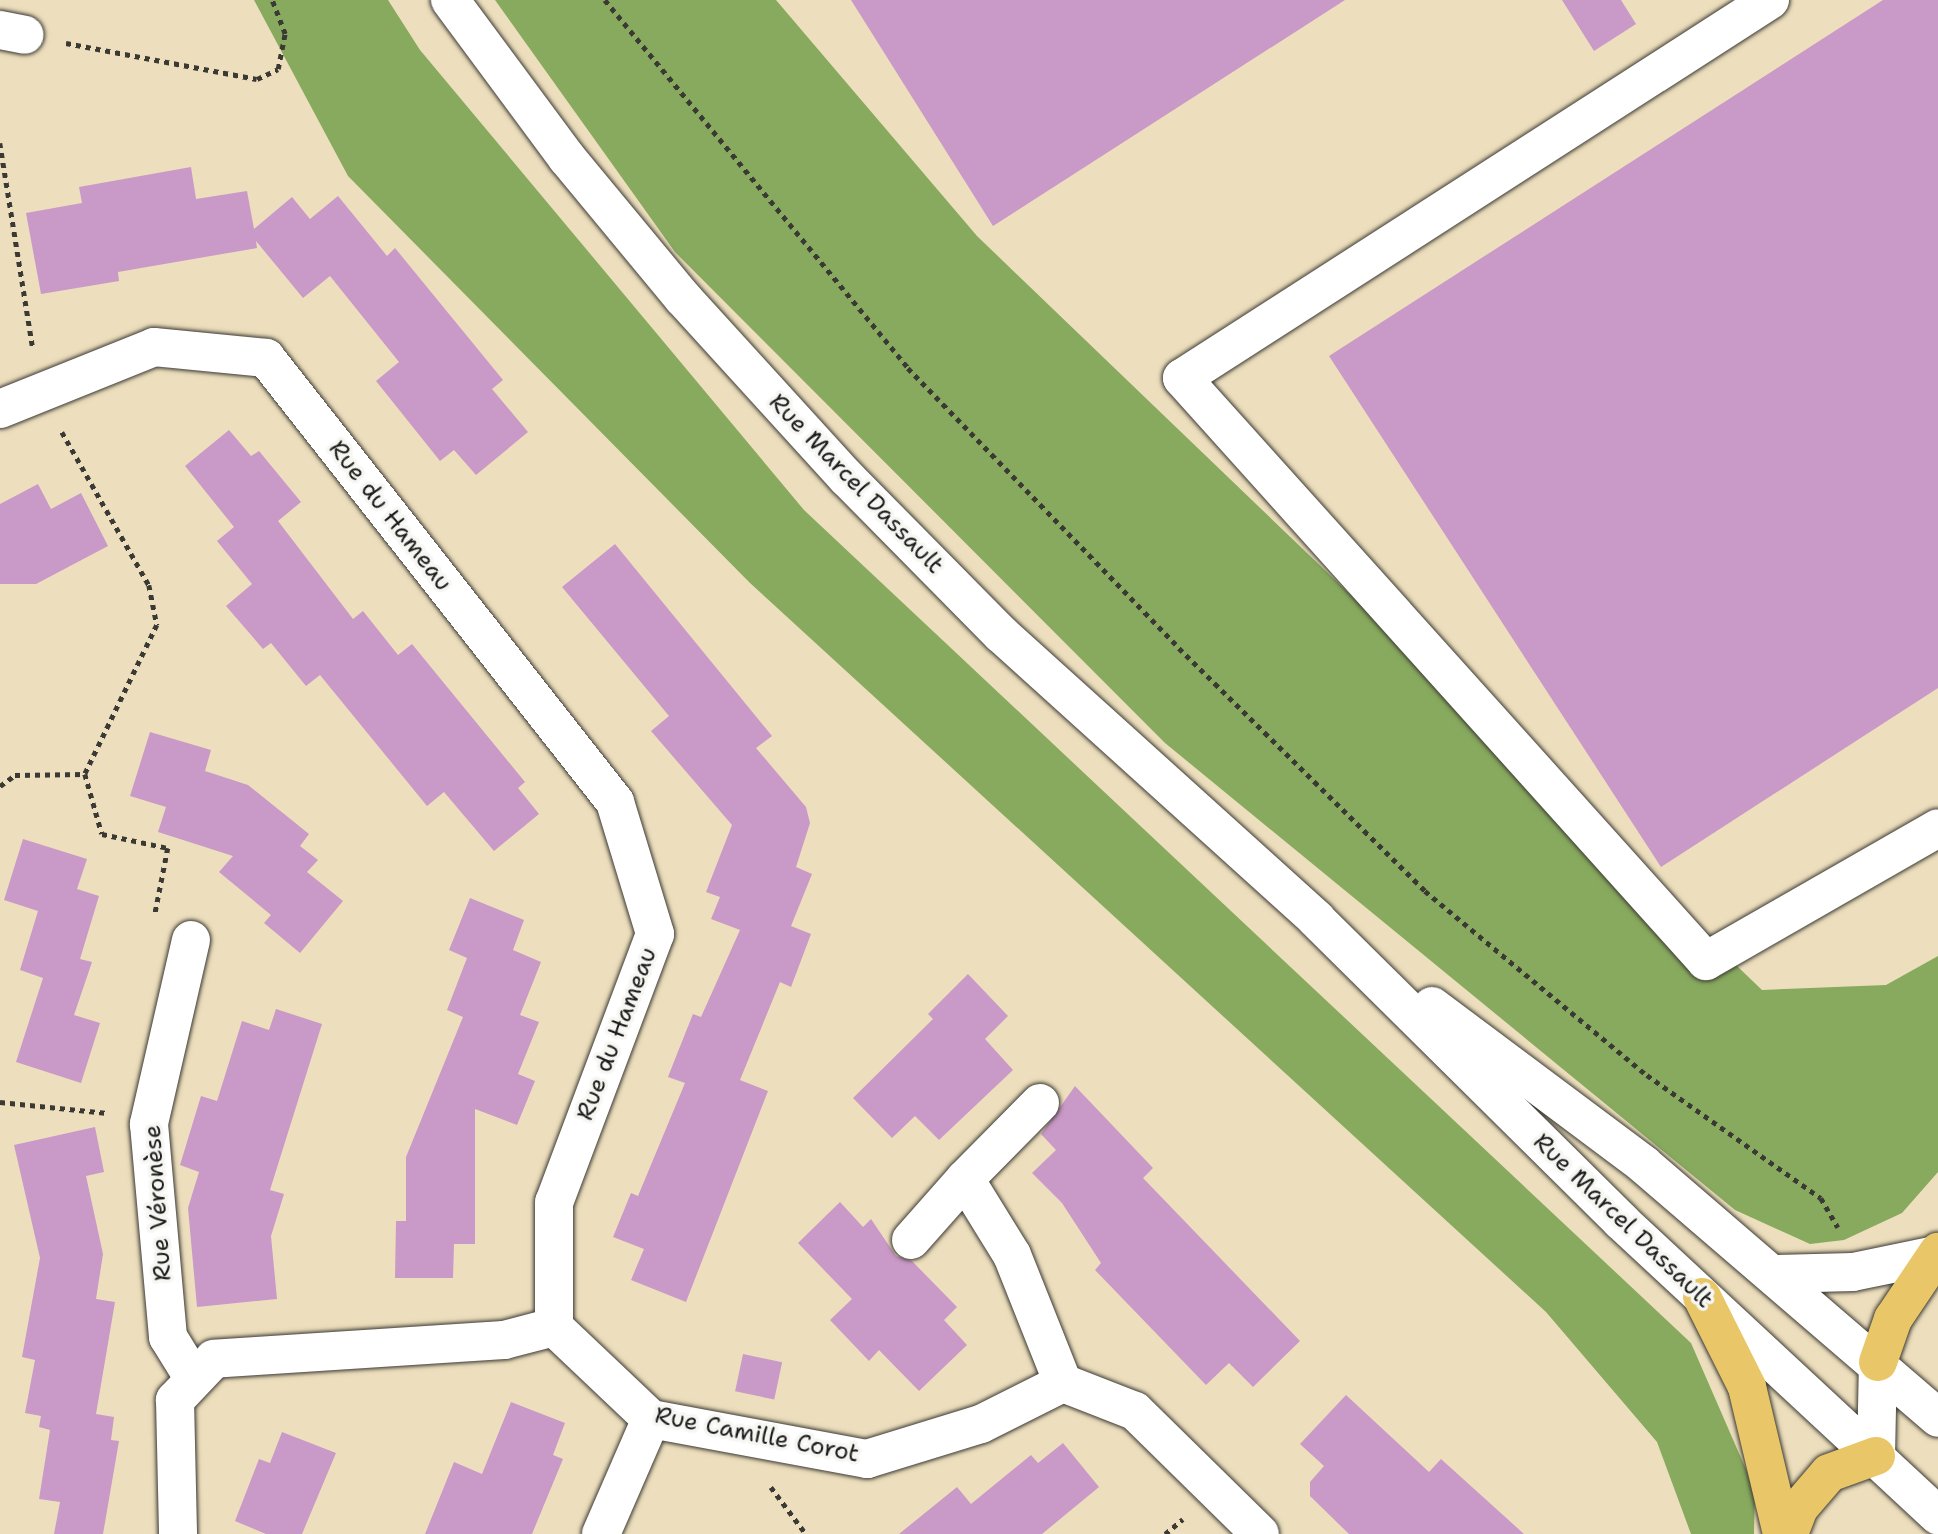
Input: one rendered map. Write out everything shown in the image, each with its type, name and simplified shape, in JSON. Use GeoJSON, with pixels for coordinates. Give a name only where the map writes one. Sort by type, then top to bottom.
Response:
{"type":"FeatureCollection","features":[{"type":"Feature","properties":{"kind":"highway"},"geometry":{"type":"LineString","coordinates":[[1878,1362],[1893,1319],[1937,1253]]}},
{"type":"Feature","properties":{"kind":"highway"},"geometry":{"type":"LineString","coordinates":[[1702,1297],[1747,1387],[1783,1534]]}},
{"type":"Feature","properties":{"kind":"highway"},"geometry":{"type":"LineString","coordinates":[[1789,1534],[1799,1507],[1829,1473],[1876,1456]]}},
{"type":"Feature","properties":{"kind":"street","name":"Rue Marcel Dassault"},"geometry":{"type":"LineString","coordinates":[[450,0],[567,158],[683,298],[847,478],[1041,671],[1315,919],[1702,1297],[1938,1516]]}},
{"type":"Feature","properties":{"kind":"street"},"geometry":{"type":"LineString","coordinates":[[1770,0],[1182,378],[1706,961],[1938,828]]}},
{"type":"Feature","properties":{"kind":"street","name":"Rue du Hameau"},"geometry":{"type":"LineString","coordinates":[[0,409],[39,390],[154,347],[266,358],[615,802],[655,934],[554,1202],[554,1326]]}},
{"type":"Feature","properties":{"kind":"street","name":"Rue Marcel Dassault"},"geometry":{"type":"LineString","coordinates":[[1315,919],[1643,1164],[1777,1274],[1938,1418]]}},
{"type":"Feature","properties":{"kind":"street","name":"Rue Véronèse"},"geometry":{"type":"LineString","coordinates":[[191,940],[150,1118],[168,1337],[194,1380]]}},
{"type":"Feature","properties":{"kind":"street"},"geometry":{"type":"LineString","coordinates":[[911,1240],[965,1179],[1040,1103]]}},
{"type":"Feature","properties":{"kind":"street"},"geometry":{"type":"LineString","coordinates":[[965,1179],[1012,1255],[1063,1383],[1135,1411],[1260,1534]]}},
{"type":"Feature","properties":{"kind":"street"},"geometry":{"type":"LineString","coordinates":[[1777,1274],[1853,1272],[1937,1253]]}},
{"type":"Feature","properties":{"kind":"street"},"geometry":{"type":"LineString","coordinates":[[178,1534],[175,1400],[214,1359],[504,1340],[554,1326]]}},
{"type":"Feature","properties":{"kind":"street","name":"Rue Camille Corot"},"geometry":{"type":"LineString","coordinates":[[554,1326],[651,1419],[867,1458],[981,1424],[1063,1383]]}},
{"type":"Feature","properties":{"kind":"street"},"geometry":{"type":"LineString","coordinates":[[1876,1456],[1878,1362]]}},
{"type":"Feature","properties":{"kind":"street"},"geometry":{"type":"LineString","coordinates":[[601,1534],[651,1419]]}},
{"type":"Feature","properties":{"kind":"path"},"geometry":{"type":"LineString","coordinates":[[12,33],[257,79],[278,69],[285,34],[272,0]]}},
{"type":"Feature","properties":{"kind":"path"},"geometry":{"type":"LineString","coordinates":[[605,0],[908,369],[1179,648],[1425,891],[1647,1075],[1821,1198],[1840,1235]]}},
{"type":"Feature","properties":{"kind":"path"},"geometry":{"type":"LineString","coordinates":[[0,143],[39,390],[149,585],[157,625],[85,774],[102,834],[168,848],[154,921]]}},
{"type":"Feature","properties":{"kind":"path"},"geometry":{"type":"LineString","coordinates":[[0,786],[15,775],[85,774]]}},
{"type":"Feature","properties":{"kind":"path"},"geometry":{"type":"LineString","coordinates":[[0,1102],[150,1118]]}},
{"type":"Feature","properties":{"kind":"green space"},"geometry":{"type":"Polygon","coordinates":[[[254,0],[388,0],[420,50],[804,510],[1691,1343],[1755,1490],[1754,1534],[1691,1534],[1657,1442],[1546,1312],[750,583],[348,176],[254,0]]]}},
{"type":"Feature","properties":{"kind":"green space"},"geometry":{"type":"Polygon","coordinates":[[[495,0],[776,0],[977,236],[1762,990],[1886,985],[1938,956],[1938,1172],[1902,1213],[1844,1240],[1810,1244],[1735,1210],[1165,743],[675,252],[495,0]]]}},
{"type":"Feature","properties":{"kind":"building"},"geometry":{"type":"Polygon","coordinates":[[[851,0],[1345,0],[993,226],[851,0]]]}},
{"type":"Feature","properties":{"kind":"building"},"geometry":{"type":"Polygon","coordinates":[[[1562,0],[1621,0],[1636,24],[1594,51],[1562,0]]]}},
{"type":"Feature","properties":{"kind":"building"},"geometry":{"type":"Polygon","coordinates":[[[1883,0],[1938,0],[1938,688],[1661,867],[1329,356],[1883,0]]]}},
{"type":"Feature","properties":{"kind":"building"},"geometry":{"type":"Polygon","coordinates":[[[191,167],[196,199],[247,191],[254,229],[292,197],[310,219],[338,196],[387,256],[395,248],[503,380],[492,389],[528,432],[476,475],[454,450],[440,461],[376,381],[399,362],[330,276],[303,298],[256,241],[257,248],[118,272],[119,281],[41,294],[26,213],[82,203],[79,187],[191,167]]]}},
{"type":"Feature","properties":{"kind":"building"},"geometry":{"type":"Polygon","coordinates":[[[229,430],[251,456],[259,451],[301,502],[278,521],[353,619],[363,611],[398,655],[412,644],[525,782],[518,788],[539,814],[494,851],[444,792],[427,806],[320,675],[306,686],[271,643],[263,649],[226,606],[252,584],[217,541],[234,527],[185,466],[229,430]]]}},
{"type":"Feature","properties":{"kind":"building"},"geometry":{"type":"Polygon","coordinates":[[[38,484],[51,509],[81,493],[108,546],[36,584],[0,584],[0,504],[38,484]]]}},
{"type":"Feature","properties":{"kind":"building"},"geometry":{"type":"Polygon","coordinates":[[[615,544],[772,736],[756,748],[806,807],[810,823],[796,867],[812,874],[791,926],[811,934],[791,987],[780,982],[740,1080],[768,1091],[686,1302],[631,1280],[644,1249],[613,1237],[631,1193],[638,1196],[685,1083],[668,1077],[693,1014],[701,1017],[740,930],[711,919],[720,897],[706,892],[732,825],[651,731],[669,716],[562,587],[615,544]]]}},
{"type":"Feature","properties":{"kind":"building"},"geometry":{"type":"Polygon","coordinates":[[[150,732],[211,750],[205,771],[248,785],[309,834],[300,846],[318,860],[307,872],[343,901],[300,953],[264,923],[271,915],[219,872],[233,856],[158,832],[166,807],[130,796],[150,732]]]}},
{"type":"Feature","properties":{"kind":"building"},"geometry":{"type":"Polygon","coordinates":[[[23,839],[87,859],[77,889],[99,896],[80,959],[92,962],[74,1015],[100,1023],[81,1083],[16,1062],[43,978],[20,970],[38,911],[4,900],[23,839]]]}},
{"type":"Feature","properties":{"kind":"building"},"geometry":{"type":"Polygon","coordinates":[[[470,898],[524,920],[513,950],[541,962],[520,1015],[539,1022],[518,1074],[535,1081],[517,1125],[475,1109],[475,1244],[454,1244],[453,1278],[395,1278],[396,1221],[406,1221],[406,1157],[463,1017],[447,1010],[467,958],[449,950],[470,898]]]}},
{"type":"Feature","properties":{"kind":"building"},"geometry":{"type":"Polygon","coordinates":[[[968,974],[1008,1016],[985,1039],[1013,1070],[939,1140],[915,1116],[892,1138],[853,1098],[933,1019],[928,1014],[968,974]]]}},
{"type":"Feature","properties":{"kind":"building"},"geometry":{"type":"Polygon","coordinates":[[[276,1009],[322,1024],[270,1190],[284,1194],[271,1236],[277,1299],[197,1307],[188,1208],[199,1172],[180,1165],[201,1096],[217,1101],[242,1021],[269,1030],[276,1009]]]}},
{"type":"Feature","properties":{"kind":"building"},"geometry":{"type":"Polygon","coordinates":[[[1075,1086],[1153,1168],[1143,1178],[1300,1341],[1253,1387],[1229,1363],[1206,1385],[1095,1270],[1101,1263],[1062,1203],[1032,1173],[1056,1150],[1041,1134],[1075,1086]]]}},
{"type":"Feature","properties":{"kind":"building"},"geometry":{"type":"Polygon","coordinates":[[[95,1127],[104,1172],[86,1176],[103,1254],[96,1299],[115,1302],[96,1414],[114,1417],[111,1440],[119,1441],[103,1534],[54,1534],[60,1502],[39,1499],[50,1430],[39,1427],[41,1416],[25,1413],[35,1360],[22,1357],[40,1258],[14,1145],[95,1127]]]}},
{"type":"Feature","properties":{"kind":"building"},"geometry":{"type":"Polygon","coordinates":[[[840,1202],[863,1227],[871,1219],[896,1256],[912,1261],[957,1307],[944,1320],[967,1345],[919,1391],[879,1350],[869,1361],[830,1320],[852,1299],[798,1243],[840,1202]]]}},
{"type":"Feature","properties":{"kind":"building"},"geometry":{"type":"Polygon","coordinates":[[[743,1354],[782,1362],[774,1399],[735,1391],[743,1354]]]}},
{"type":"Feature","properties":{"kind":"building"},"geometry":{"type":"Polygon","coordinates":[[[1346,1395],[1429,1472],[1441,1459],[1524,1534],[1349,1534],[1310,1496],[1310,1482],[1324,1466],[1300,1444],[1346,1395]]]}},
{"type":"Feature","properties":{"kind":"building"},"geometry":{"type":"Polygon","coordinates":[[[511,1402],[565,1423],[553,1455],[563,1459],[532,1534],[425,1534],[454,1462],[482,1474],[511,1402]]]}},
{"type":"Feature","properties":{"kind":"building"},"geometry":{"type":"Polygon","coordinates":[[[282,1432],[336,1453],[302,1534],[266,1534],[235,1521],[259,1459],[270,1463],[282,1432]]]}},
{"type":"Feature","properties":{"kind":"building"},"geometry":{"type":"Polygon","coordinates":[[[1063,1443],[1099,1487],[1042,1534],[899,1534],[957,1487],[971,1504],[1031,1455],[1038,1463],[1063,1443]]]}}]}
